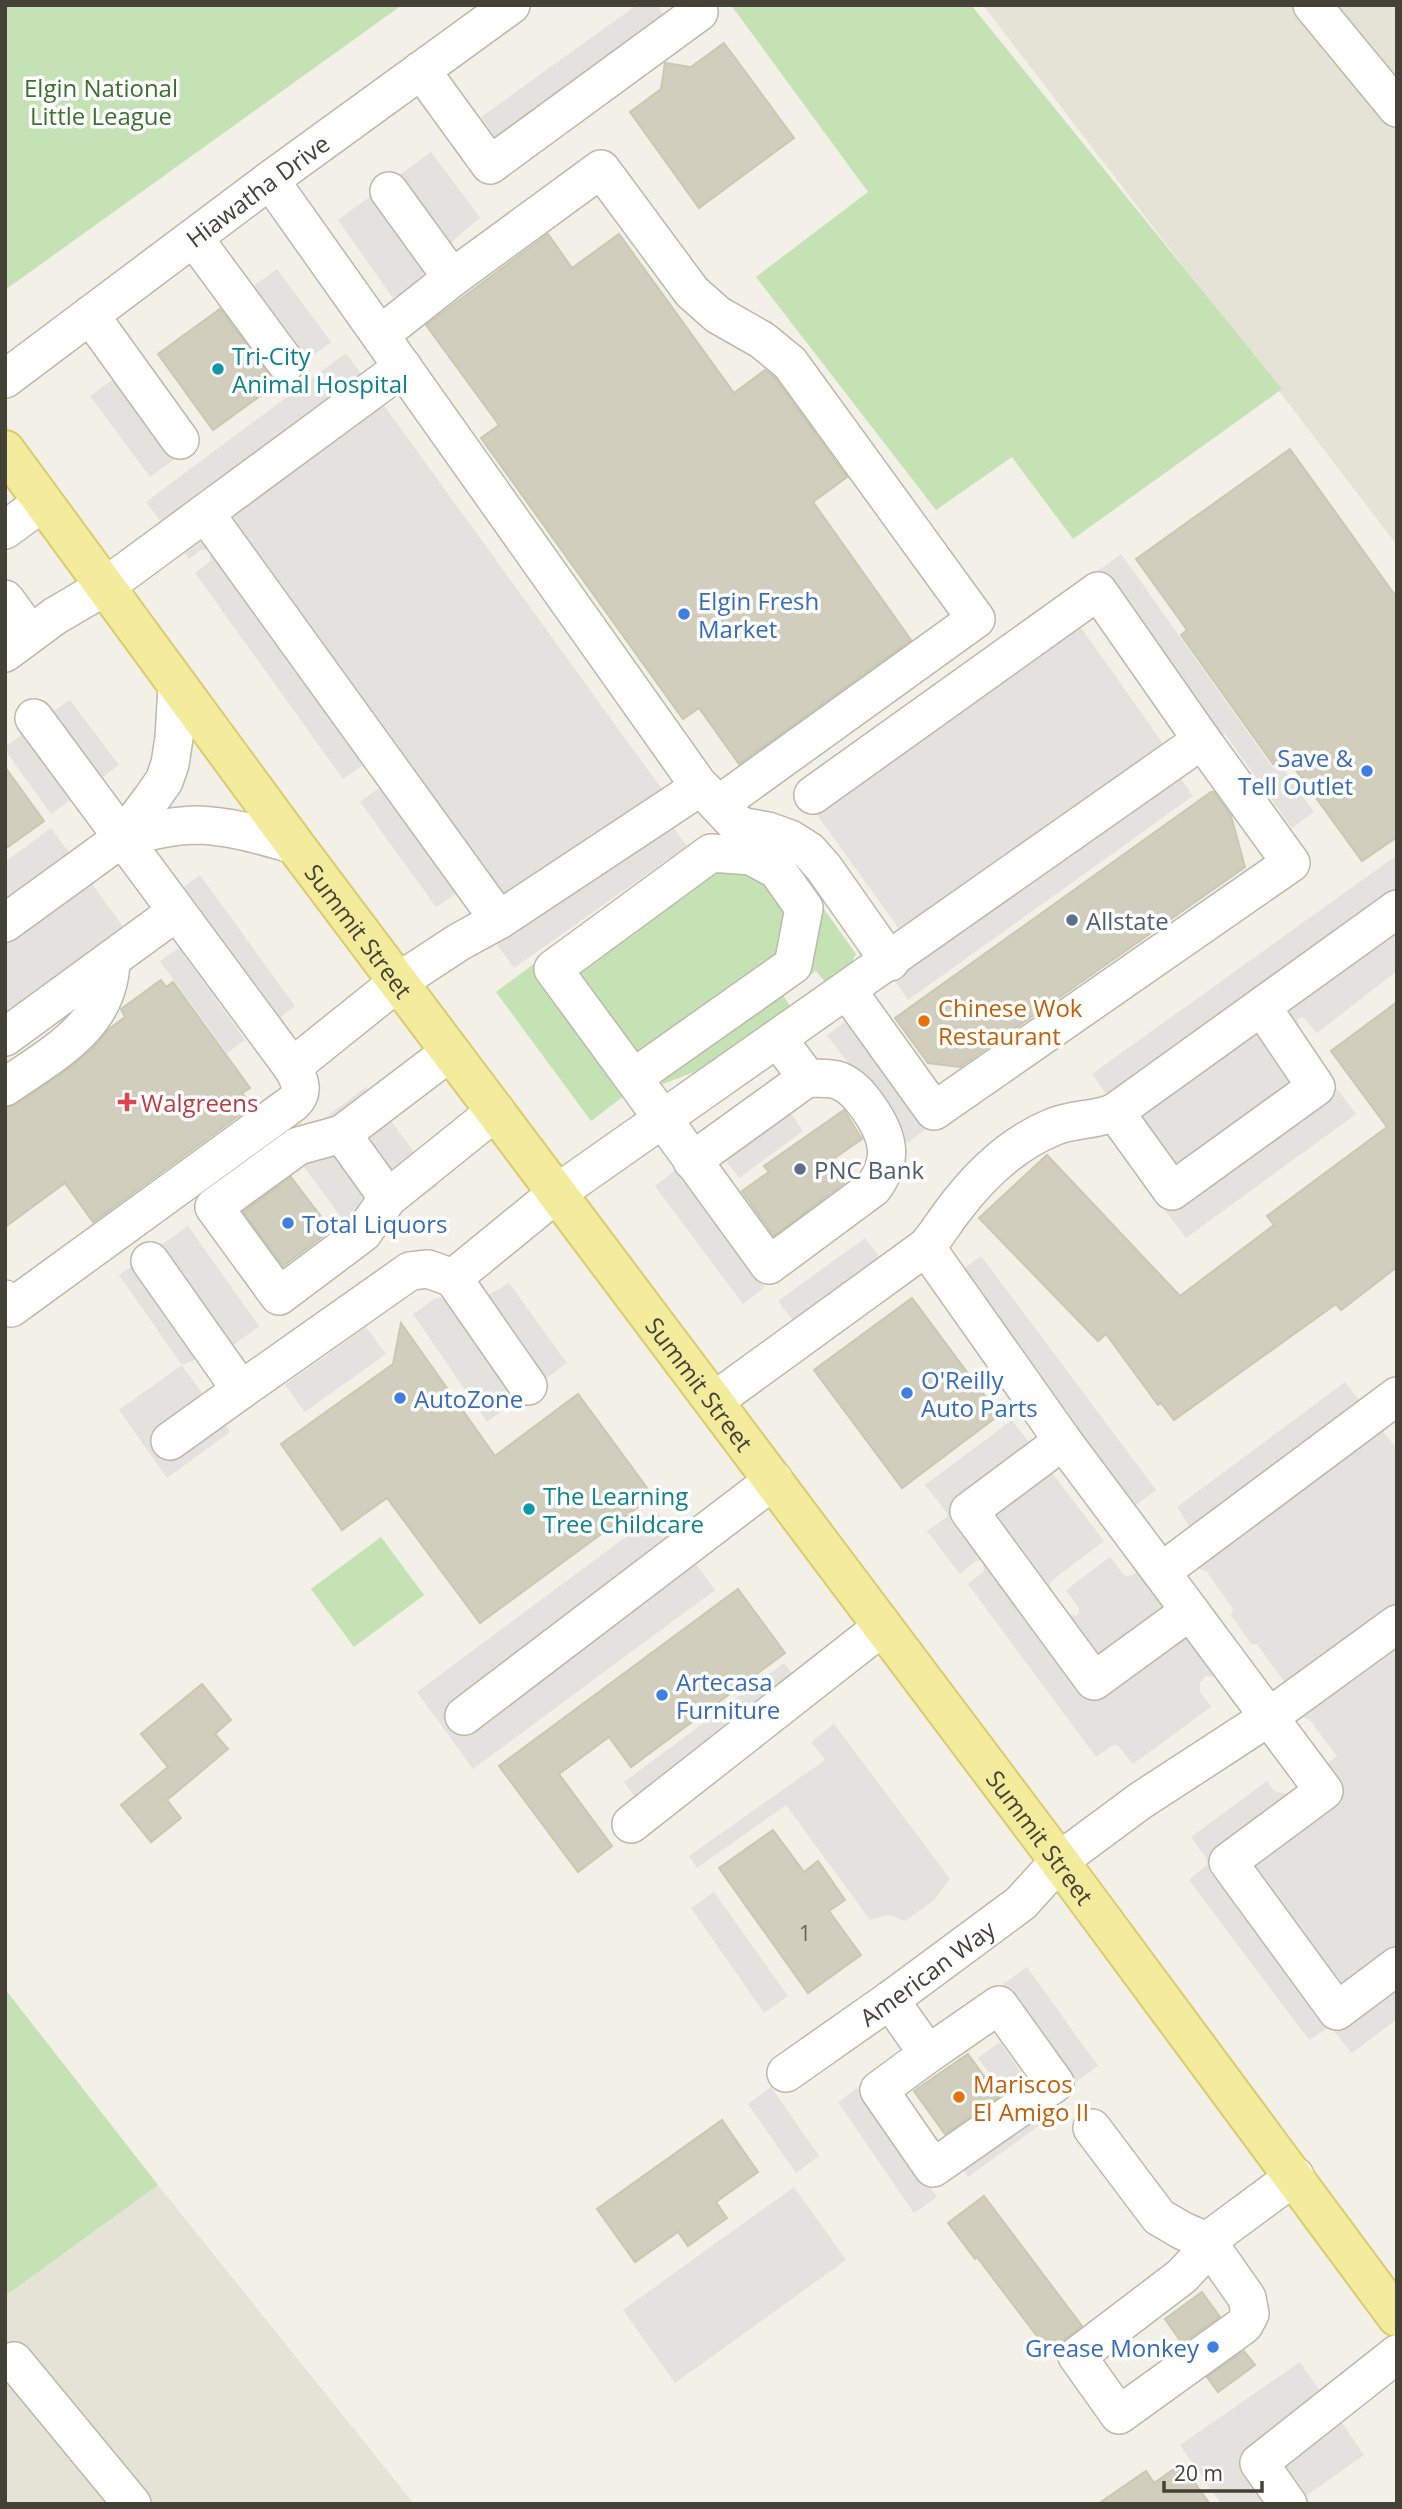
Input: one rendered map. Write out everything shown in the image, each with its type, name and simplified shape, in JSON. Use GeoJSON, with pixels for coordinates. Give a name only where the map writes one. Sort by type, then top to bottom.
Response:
{"type":"FeatureCollection","features":[{"type":"Feature","properties":{"kind":"main road","name":"Summit Street"},"geometry":{"type":"LineString","coordinates":[[5,450],[295,845],[774,1480],[1397,2316]]}},
{"type":"Feature","properties":{"kind":"street","name":"Hiawatha Drive"},"geometry":{"type":"LineString","coordinates":[[5,379],[270,180],[511,5]]}},
{"type":"Feature","properties":{"kind":"street"},"geometry":{"type":"LineString","coordinates":[[421,70],[490,165],[699,12],[694,5]]}},
{"type":"Feature","properties":{"kind":"street"},"geometry":{"type":"LineString","coordinates":[[1312,5],[1397,108]]}},
{"type":"Feature","properties":{"kind":"street"},"geometry":{"type":"LineString","coordinates":[[292,1067],[398,982],[459,942],[709,796],[976,619],[790,363],[762,340],[718,315],[692,292],[601,169],[452,278],[380,335]]}},
{"type":"Feature","properties":{"kind":"street"},"geometry":{"type":"LineString","coordinates":[[270,180],[709,796],[739,824],[779,835],[809,851],[890,962]]}},
{"type":"Feature","properties":{"kind":"street"},"geometry":{"type":"LineString","coordinates":[[389,191],[452,278]]}},
{"type":"Feature","properties":{"kind":"street"},"geometry":{"type":"LineString","coordinates":[[194,238],[286,363]]}},
{"type":"Feature","properties":{"kind":"street"},"geometry":{"type":"LineString","coordinates":[[90,315],[180,440]]}},
{"type":"Feature","properties":{"kind":"street"},"geometry":{"type":"LineString","coordinates":[[5,599],[18,643],[55,616],[106,586],[403,367]]}},
{"type":"Feature","properties":{"kind":"street"},"geometry":{"type":"LineString","coordinates":[[5,530],[43,502]]}},
{"type":"Feature","properties":{"kind":"street"},"geometry":{"type":"LineString","coordinates":[[205,513],[499,920]]}},
{"type":"Feature","properties":{"kind":"street"},"geometry":{"type":"LineString","coordinates":[[796,948],[835,999],[934,1111],[1290,863],[1098,591],[813,795]]}},
{"type":"Feature","properties":{"kind":"street"},"geometry":{"type":"LineString","coordinates":[[5,923],[122,838],[158,789],[168,769],[174,738],[177,686]]}},
{"type":"Feature","properties":{"kind":"street"},"geometry":{"type":"LineString","coordinates":[[5,1299],[11,1308],[293,1103],[300,1095],[301,1089],[292,1067],[34,718]]}},
{"type":"Feature","properties":{"kind":"street"},"geometry":{"type":"LineString","coordinates":[[453,1279],[557,1193],[890,962],[1202,740]]}},
{"type":"Feature","properties":{"kind":"street"},"geometry":{"type":"LineString","coordinates":[[122,838],[162,829],[201,825],[248,832],[295,845]]}},
{"type":"Feature","properties":{"kind":"street"},"geometry":{"type":"LineString","coordinates":[[633,1078],[796,948],[804,908],[777,870],[751,856],[711,853],[553,969],[662,1120],[692,1161],[769,1265],[865,1195],[878,1180],[885,1163],[886,1145],[882,1126],[858,1093],[834,1080],[807,1078],[692,1161]]}},
{"type":"Feature","properties":{"kind":"street"},"geometry":{"type":"LineString","coordinates":[[714,1401],[926,1247],[981,1177],[1023,1143],[1064,1123],[1105,1117],[1115,1112],[1397,909]]}},
{"type":"Feature","properties":{"kind":"street"},"geometry":{"type":"LineString","coordinates":[[5,1037],[176,912]]}},
{"type":"Feature","properties":{"kind":"street"},"geometry":{"type":"LineString","coordinates":[[5,1087],[59,1048],[93,1017],[106,996],[111,978],[111,960]]}},
{"type":"Feature","properties":{"kind":"street"},"geometry":{"type":"LineString","coordinates":[[1115,1112],[1172,1191],[1315,1087],[1262,1007]]}},
{"type":"Feature","properties":{"kind":"street"},"geometry":{"type":"LineString","coordinates":[[778,1039],[807,1078]]}},
{"type":"Feature","properties":{"kind":"street"},"geometry":{"type":"LineString","coordinates":[[450,1052],[342,1134],[298,1146],[214,1207],[279,1296],[363,1233],[388,1198],[496,1111]]}},
{"type":"Feature","properties":{"kind":"street"},"geometry":{"type":"LineString","coordinates":[[342,1134],[388,1198]]}},
{"type":"Feature","properties":{"kind":"street"},"geometry":{"type":"LineString","coordinates":[[926,1247],[1063,1441],[1324,1791],[1228,1862],[1337,2011],[1397,1966]]}},
{"type":"Feature","properties":{"kind":"street"},"geometry":{"type":"LineString","coordinates":[[150,1261],[241,1390]]}},
{"type":"Feature","properties":{"kind":"street"},"geometry":{"type":"LineString","coordinates":[[170,1441],[410,1271],[428,1269],[453,1279],[528,1386]]}},
{"type":"Feature","properties":{"kind":"street"},"geometry":{"type":"LineString","coordinates":[[1160,1572],[1397,1396]]}},
{"type":"Feature","properties":{"kind":"street"},"geometry":{"type":"LineString","coordinates":[[1063,1441],[969,1511],[1094,1681],[1189,1611]]}},
{"type":"Feature","properties":{"kind":"street"},"geometry":{"type":"LineString","coordinates":[[464,1716],[774,1480]]}},
{"type":"Feature","properties":{"kind":"street","name":"American Way"},"geometry":{"type":"LineString","coordinates":[[786,2073],[1021,1903],[1059,1861],[1140,1801],[1269,1717],[1397,1623]]}},
{"type":"Feature","properties":{"kind":"street"},"geometry":{"type":"LineString","coordinates":[[631,1824],[881,1627]]}},
{"type":"Feature","properties":{"kind":"street"},"geometry":{"type":"LineString","coordinates":[[890,2000],[928,2054]]}},
{"type":"Feature","properties":{"kind":"street"},"geometry":{"type":"LineString","coordinates":[[999,2006],[1055,2084],[933,2168],[879,2091],[928,2054],[999,2006]]}},
{"type":"Feature","properties":{"kind":"street"},"geometry":{"type":"LineString","coordinates":[[1092,2128],[1159,2217],[1208,2241],[1247,2298],[1250,2314],[1244,2325],[1119,2415],[1077,2356],[1182,2276],[1208,2241],[1295,2176]]}},
{"type":"Feature","properties":{"kind":"street"},"geometry":{"type":"LineString","coordinates":[[1288,2504],[1259,2463],[1397,2354]]}},
{"type":"Feature","properties":{"kind":"street"},"geometry":{"type":"LineString","coordinates":[[14,2361],[132,2504]]}},
{"type":"Feature","properties":{"kind":"shaded area"},"geometry":{"type":"Polygon","coordinates":[[[637,5],[657,5],[685,45],[515,166],[481,117],[637,5]]]}},
{"type":"Feature","properties":{"kind":"shaded area"},"geometry":{"type":"Polygon","coordinates":[[[983,5],[1397,5],[1397,545],[983,5]]]}},
{"type":"Feature","properties":{"kind":"shaded area"},"geometry":{"type":"Polygon","coordinates":[[[431,152],[480,218],[459,235],[415,283],[393,298],[338,220],[431,152]]]}},
{"type":"Feature","properties":{"kind":"shaded area"},"geometry":{"type":"Polygon","coordinates":[[[277,269],[331,342],[279,380],[225,307],[277,269]]]}},
{"type":"Feature","properties":{"kind":"shaded area"},"geometry":{"type":"Polygon","coordinates":[[[346,353],[661,788],[671,825],[687,846],[514,968],[460,894],[436,907],[360,802],[380,787],[364,765],[343,779],[195,573],[210,561],[211,553],[208,549],[201,550],[189,559],[146,502],[346,353]]]}},
{"type":"Feature","properties":{"kind":"shaded area"},"geometry":{"type":"Polygon","coordinates":[[[142,359],[201,440],[150,477],[90,396],[142,359]]]}},
{"type":"Feature","properties":{"kind":"shaded area"},"geometry":{"type":"Polygon","coordinates":[[[1121,554],[1273,768],[1280,764],[1314,812],[1292,828],[1225,734],[1214,741],[1095,573],[1121,554]]]}},
{"type":"Feature","properties":{"kind":"shaded area"},"geometry":{"type":"Polygon","coordinates":[[[1077,622],[1184,773],[1181,779],[1193,796],[908,1000],[892,977],[902,933],[815,812],[1077,622]]]}},
{"type":"Feature","properties":{"kind":"shaded area"},"geometry":{"type":"Polygon","coordinates":[[[70,700],[119,765],[51,814],[5,747],[21,735],[16,728],[47,706],[51,713],[70,700]]]}},
{"type":"Feature","properties":{"kind":"shaded area"},"geometry":{"type":"Polygon","coordinates":[[[51,828],[127,932],[5,1019],[5,862],[51,828]]]}},
{"type":"Feature","properties":{"kind":"shaded area"},"geometry":{"type":"Polygon","coordinates":[[[1397,855],[1397,971],[1317,1033],[1303,1017],[1297,1019],[1305,1047],[1356,1114],[1186,1238],[1111,1139],[1106,1094],[1092,1074],[1397,855]]]}},
{"type":"Feature","properties":{"kind":"shaded area"},"geometry":{"type":"Polygon","coordinates":[[[200,875],[295,1006],[276,1021],[181,889],[200,875]]]}},
{"type":"Feature","properties":{"kind":"shaded area"},"geometry":{"type":"Polygon","coordinates":[[[179,948],[245,1040],[227,1053],[160,961],[179,948]]]}},
{"type":"Feature","properties":{"kind":"shaded area"},"geometry":{"type":"Polygon","coordinates":[[[846,1021],[926,1129],[907,1143],[827,1035],[846,1021]]]}},
{"type":"Feature","properties":{"kind":"shaded area"},"geometry":{"type":"Polygon","coordinates":[[[366,1087],[438,1185],[360,1243],[288,1145],[366,1087]]]}},
{"type":"Feature","properties":{"kind":"shaded area"},"geometry":{"type":"Polygon","coordinates":[[[788,1109],[803,1131],[739,1178],[723,1157],[788,1109]]]}},
{"type":"Feature","properties":{"kind":"shaded area"},"geometry":{"type":"Polygon","coordinates":[[[677,1169],[765,1287],[743,1304],[655,1186],[677,1169]]]}},
{"type":"Feature","properties":{"kind":"shaded area"},"geometry":{"type":"Polygon","coordinates":[[[188,1226],[259,1326],[235,1344],[182,1365],[119,1275],[188,1226]]]}},
{"type":"Feature","properties":{"kind":"shaded area"},"geometry":{"type":"Polygon","coordinates":[[[865,1238],[882,1261],[795,1324],[778,1301],[865,1238]]]}},
{"type":"Feature","properties":{"kind":"shaded area"},"geometry":{"type":"Polygon","coordinates":[[[981,1256],[1156,1490],[1133,1507],[958,1273],[981,1256]]]}},
{"type":"Feature","properties":{"kind":"shaded area"},"geometry":{"type":"Polygon","coordinates":[[[509,1283],[567,1363],[487,1422],[413,1314],[434,1299],[481,1293],[485,1297],[509,1283]]]}},
{"type":"Feature","properties":{"kind":"shaded area"},"geometry":{"type":"Polygon","coordinates":[[[366,1327],[386,1354],[305,1412],[285,1385],[366,1327]]]}},
{"type":"Feature","properties":{"kind":"shaded area"},"geometry":{"type":"Polygon","coordinates":[[[182,1365],[230,1432],[167,1478],[119,1410],[182,1365]]]}},
{"type":"Feature","properties":{"kind":"shaded area"},"geometry":{"type":"Polygon","coordinates":[[[1345,1382],[1397,1449],[1397,2019],[1352,2053],[1332,2029],[1325,2030],[1309,2040],[1189,1880],[1207,1865],[1206,1858],[1191,1837],[1267,1781],[1274,1791],[1287,1794],[1337,1756],[1309,1719],[1304,1718],[1284,1687],[1286,1684],[1257,1644],[1251,1644],[1231,1615],[1233,1609],[1207,1572],[1195,1570],[1174,1540],[1187,1535],[1190,1527],[1177,1507],[1345,1382]]]}},
{"type":"Feature","properties":{"kind":"shaded area"},"geometry":{"type":"Polygon","coordinates":[[[1012,1420],[1104,1541],[1050,1582],[1050,1587],[1070,1614],[1075,1616],[1079,1613],[1079,1608],[1066,1590],[1110,1557],[1123,1574],[1135,1574],[1136,1569],[1216,1677],[1205,1676],[1200,1683],[1200,1692],[1211,1707],[1133,1764],[1117,1745],[1096,1757],[968,1584],[984,1571],[983,1562],[974,1562],[960,1574],[927,1531],[947,1517],[947,1513],[925,1485],[1012,1420]]]}},
{"type":"Feature","properties":{"kind":"shaded area"},"geometry":{"type":"Polygon","coordinates":[[[658,1513],[715,1590],[473,1769],[417,1692],[658,1513]]]}},
{"type":"Feature","properties":{"kind":"shaded area"},"geometry":{"type":"Polygon","coordinates":[[[784,1663],[800,1684],[640,1804],[624,1782],[784,1663]]]}},
{"type":"Feature","properties":{"kind":"shaded area"},"geometry":{"type":"Polygon","coordinates":[[[834,1724],[950,1879],[934,1900],[905,1921],[889,1915],[870,1920],[786,1805],[697,1868],[689,1856],[825,1760],[811,1742],[834,1724]]]}},
{"type":"Feature","properties":{"kind":"shaded area"},"geometry":{"type":"Polygon","coordinates":[[[714,1892],[788,1996],[764,2013],[691,1908],[714,1892]]]}},
{"type":"Feature","properties":{"kind":"shaded area"},"geometry":{"type":"Polygon","coordinates":[[[1027,1967],[1098,2066],[1074,2083],[1003,1984],[1027,1967]]]}},
{"type":"Feature","properties":{"kind":"shaded area"},"geometry":{"type":"Polygon","coordinates":[[[1000,2042],[1031,2087],[1010,2102],[978,2058],[1000,2042]]]}},
{"type":"Feature","properties":{"kind":"shaded area"},"geometry":{"type":"Polygon","coordinates":[[[860,2086],[937,2197],[914,2213],[838,2102],[860,2086]]]}},
{"type":"Feature","properties":{"kind":"shaded area"},"geometry":{"type":"Polygon","coordinates":[[[771,2087],[819,2156],[796,2173],[748,2104],[771,2087]]]}},
{"type":"Feature","properties":{"kind":"shaded area"},"geometry":{"type":"Polygon","coordinates":[[[1047,2096],[1058,2112],[968,2177],[956,2161],[1047,2096]]]}},
{"type":"Feature","properties":{"kind":"shaded area"},"geometry":{"type":"Polygon","coordinates":[[[158,2185],[414,2504],[5,2504],[5,2296],[158,2185]]]}},
{"type":"Feature","properties":{"kind":"shaded area"},"geometry":{"type":"Polygon","coordinates":[[[794,2187],[846,2260],[675,2383],[623,2310],[794,2187]]]}},
{"type":"Feature","properties":{"kind":"shaded area"},"geometry":{"type":"Polygon","coordinates":[[[1300,2362],[1364,2455],[1306,2496],[1311,2504],[1221,2504],[1180,2445],[1300,2362]]]}},
{"type":"Feature","properties":{"kind":"green space","name":"Elgin National Little League"},"geometry":{"type":"Polygon","coordinates":[[[5,5],[402,5],[5,290],[5,5]]]}},
{"type":"Feature","properties":{"kind":"green space"},"geometry":{"type":"Polygon","coordinates":[[[731,5],[971,5],[1282,389],[1073,539],[1012,457],[936,510],[756,277],[868,192],[731,5]]]}},
{"type":"Feature","properties":{"kind":"green space"},"geometry":{"type":"Polygon","coordinates":[[[710,833],[716,842],[791,863],[856,954],[852,962],[825,982],[816,971],[783,995],[790,1006],[707,1067],[663,1084],[654,1073],[591,1121],[496,992],[710,833]]]}},
{"type":"Feature","properties":{"kind":"green space"},"geometry":{"type":"Polygon","coordinates":[[[381,1537],[424,1595],[354,1647],[311,1589],[381,1537]]]}},
{"type":"Feature","properties":{"kind":"green space"},"geometry":{"type":"Polygon","coordinates":[[[5,1989],[158,2185],[5,2296],[5,1989]]]}},
{"type":"Feature","properties":{"kind":"building"},"geometry":{"type":"Polygon","coordinates":[[[724,43],[794,138],[699,208],[630,112],[661,89],[665,63],[691,67],[724,43]]]}},
{"type":"Feature","properties":{"kind":"building"},"geometry":{"type":"Polygon","coordinates":[[[548,234],[572,268],[619,234],[734,393],[765,370],[775,378],[847,477],[813,502],[911,640],[739,764],[699,708],[683,719],[481,438],[499,425],[426,325],[548,234]]]}},
{"type":"Feature","properties":{"kind":"building","name":"Tri-City Animal Hospital"},"geometry":{"type":"Polygon","coordinates":[[[220,309],[277,384],[213,430],[158,354],[220,309]]]}},
{"type":"Feature","properties":{"kind":"building"},"geometry":{"type":"Polygon","coordinates":[[[1290,449],[1397,598],[1397,837],[1362,861],[1285,755],[1273,764],[1181,635],[1187,630],[1136,559],[1290,449]]]}},
{"type":"Feature","properties":{"kind":"building"},"geometry":{"type":"Polygon","coordinates":[[[5,767],[44,821],[5,849],[5,767]]]}},
{"type":"Feature","properties":{"kind":"building"},"geometry":{"type":"Polygon","coordinates":[[[1214,792],[1231,816],[1245,867],[960,1067],[928,1063],[895,1018],[1214,792]]]}},
{"type":"Feature","properties":{"kind":"building","name":"Walgreens"},"geometry":{"type":"Polygon","coordinates":[[[161,980],[166,987],[173,982],[250,1088],[242,1093],[252,1106],[93,1222],[65,1183],[5,1227],[5,1108],[17,1104],[73,1065],[125,1017],[121,1009],[161,980]]]}},
{"type":"Feature","properties":{"kind":"building"},"geometry":{"type":"Polygon","coordinates":[[[1397,1002],[1397,1267],[1341,1310],[1336,1304],[1174,1420],[1161,1403],[1158,1405],[1106,1334],[1098,1341],[979,1218],[1047,1155],[1180,1296],[1274,1225],[1267,1216],[1387,1127],[1331,1051],[1397,1002]]]}},
{"type":"Feature","properties":{"kind":"building","name":"PNC Bank"},"geometry":{"type":"Polygon","coordinates":[[[844,1110],[862,1139],[829,1162],[844,1183],[774,1236],[742,1191],[769,1172],[764,1166],[844,1110]]]}},
{"type":"Feature","properties":{"kind":"building","name":"Total Liquors"},"geometry":{"type":"Polygon","coordinates":[[[291,1177],[331,1230],[283,1266],[243,1212],[291,1177]]]}},
{"type":"Feature","properties":{"kind":"building","name":"O'Reilly Auto Parts"},"geometry":{"type":"Polygon","coordinates":[[[912,1298],[999,1415],[902,1488],[814,1370],[912,1298]]]}},
{"type":"Feature","properties":{"kind":"building"},"geometry":{"type":"Polygon","coordinates":[[[401,1323],[495,1456],[578,1394],[653,1496],[480,1623],[387,1498],[342,1530],[281,1444],[393,1364],[401,1323]]]}},
{"type":"Feature","properties":{"kind":"building","name":"Artecasa Furniture"},"geometry":{"type":"Polygon","coordinates":[[[738,1589],[785,1653],[631,1767],[609,1737],[559,1774],[612,1846],[578,1872],[499,1766],[738,1589]]]}},
{"type":"Feature","properties":{"kind":"building"},"geometry":{"type":"Polygon","coordinates":[[[202,1684],[231,1720],[215,1734],[228,1749],[167,1800],[181,1818],[151,1842],[121,1805],[168,1767],[141,1734],[202,1684]]]}},
{"type":"Feature","properties":{"kind":"building"},"geometry":{"type":"Polygon","coordinates":[[[773,1830],[804,1872],[818,1861],[845,1900],[829,1911],[861,1955],[808,1993],[719,1868],[773,1830]]]}},
{"type":"Feature","properties":{"kind":"building","name":"Mariscos El Amigo II"},"geometry":{"type":"Polygon","coordinates":[[[968,2054],[999,2097],[945,2134],[914,2091],[968,2054]]]}},
{"type":"Feature","properties":{"kind":"building"},"geometry":{"type":"Polygon","coordinates":[[[722,2120],[758,2172],[716,2202],[727,2218],[688,2246],[678,2232],[635,2262],[597,2209],[722,2120]]]}},
{"type":"Feature","properties":{"kind":"building"},"geometry":{"type":"Polygon","coordinates":[[[984,2196],[1082,2326],[1049,2352],[948,2223],[984,2196]]]}},
{"type":"Feature","properties":{"kind":"building"},"geometry":{"type":"Polygon","coordinates":[[[1202,2292],[1220,2317],[1182,2343],[1165,2319],[1202,2292]]]}},
{"type":"Feature","properties":{"kind":"building"},"geometry":{"type":"Polygon","coordinates":[[[1244,2351],[1255,2365],[1218,2392],[1207,2377],[1244,2351]]]}},
{"type":"Feature","properties":{"kind":"building"},"geometry":{"type":"Polygon","coordinates":[[[1181,2464],[1210,2504],[1098,2504],[1146,2471],[1154,2483],[1181,2464]]]}},
{"type":"Feature","properties":{"kind":"place","name":"Tri-City Animal Hospital"},"geometry":{"type":"Point","coordinates":[218,369]}},
{"type":"Feature","properties":{"kind":"place","name":"Elgin Fresh Market"},"geometry":{"type":"Point","coordinates":[684,614]}},
{"type":"Feature","properties":{"kind":"place","name":"Save & Tell Outlet"},"geometry":{"type":"Point","coordinates":[1367,771]}},
{"type":"Feature","properties":{"kind":"place","name":"Allstate"},"geometry":{"type":"Point","coordinates":[1072,920]}},
{"type":"Feature","properties":{"kind":"place","name":"Chinese Wok Restaurant"},"geometry":{"type":"Point","coordinates":[924,1021]}},
{"type":"Feature","properties":{"kind":"place","name":"Walgreens"},"geometry":{"type":"Point","coordinates":[127,1102]}},
{"type":"Feature","properties":{"kind":"place","name":"PNC Bank"},"geometry":{"type":"Point","coordinates":[800,1169]}},
{"type":"Feature","properties":{"kind":"place","name":"Total Liquors"},"geometry":{"type":"Point","coordinates":[288,1223]}},
{"type":"Feature","properties":{"kind":"place","name":"O'Reilly Auto Parts"},"geometry":{"type":"Point","coordinates":[907,1393]}},
{"type":"Feature","properties":{"kind":"place","name":"AutoZone"},"geometry":{"type":"Point","coordinates":[400,1398]}},
{"type":"Feature","properties":{"kind":"place","name":"The Learning Tree Childcare"},"geometry":{"type":"Point","coordinates":[529,1509]}},
{"type":"Feature","properties":{"kind":"place","name":"Artecasa Furniture"},"geometry":{"type":"Point","coordinates":[662,1695]}},
{"type":"Feature","properties":{"kind":"place","name":"Mariscos El Amigo II"},"geometry":{"type":"Point","coordinates":[959,2097]}},
{"type":"Feature","properties":{"kind":"place","name":"Grease Monkey"},"geometry":{"type":"Point","coordinates":[1213,2347]}}]}
